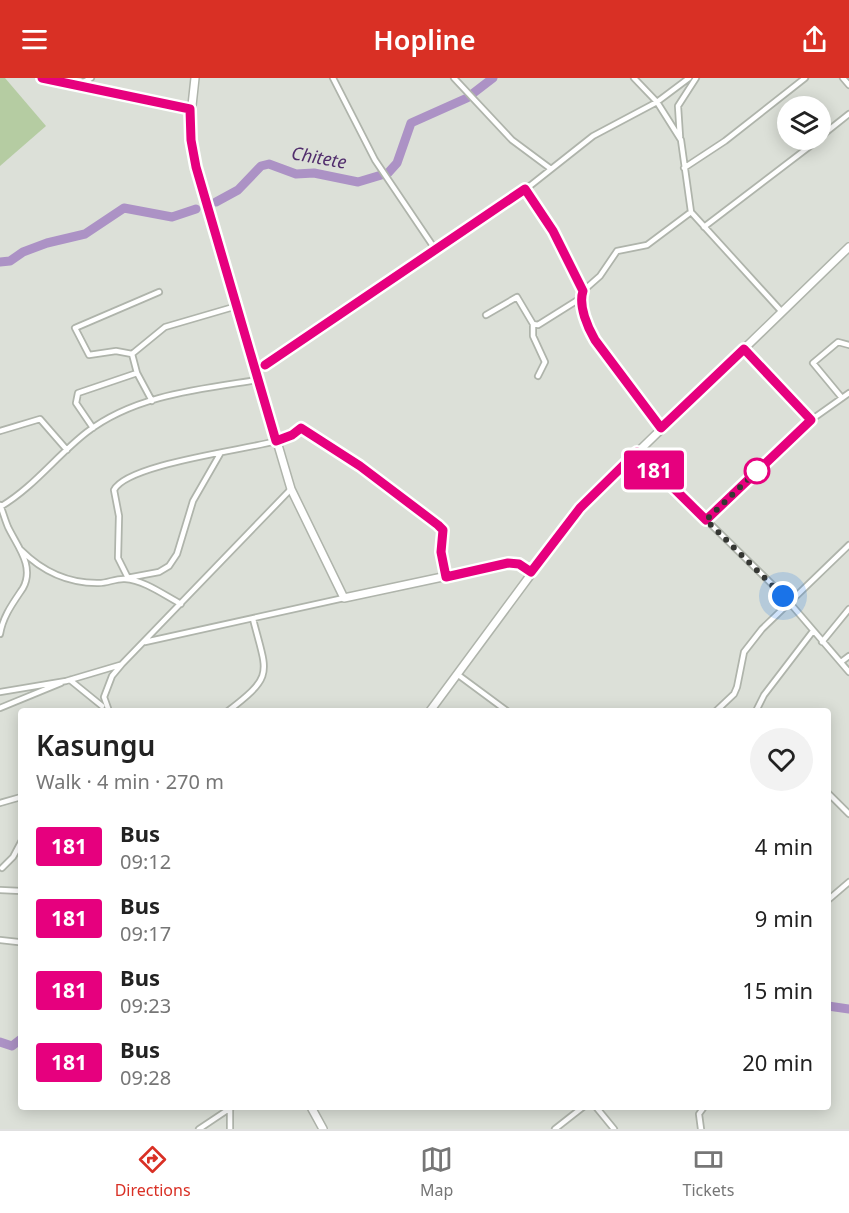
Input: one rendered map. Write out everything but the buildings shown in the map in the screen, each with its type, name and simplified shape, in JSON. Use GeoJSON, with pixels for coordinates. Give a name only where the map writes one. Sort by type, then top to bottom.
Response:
{"type":"FeatureCollection","features":[{"type":"Feature","properties":{"kind":"main road"},"geometry":{"type":"LineString","coordinates":[[195,78],[190,109],[191,140],[196,167],[291,489],[344,598],[508,563],[519,564],[531,572]]}},
{"type":"Feature","properties":{"kind":"main road"},"geometry":{"type":"LineString","coordinates":[[432,708],[580,508],[849,248]]}},
{"type":"Feature","properties":{"kind":"main road"},"geometry":{"type":"LineString","coordinates":[[313,1110],[323,1129]]}},
{"type":"Feature","properties":{"kind":"street"},"geometry":{"type":"LineString","coordinates":[[42,78],[190,109]]}},
{"type":"Feature","properties":{"kind":"street"},"geometry":{"type":"LineString","coordinates":[[78,85],[91,78]]}},
{"type":"Feature","properties":{"kind":"street"},"geometry":{"type":"LineString","coordinates":[[333,78],[375,160],[435,249]]}},
{"type":"Feature","properties":{"kind":"street"},"geometry":{"type":"LineString","coordinates":[[454,78],[513,140],[551,169]]}},
{"type":"Feature","properties":{"kind":"street"},"geometry":{"type":"LineString","coordinates":[[634,78],[657,102],[681,140]]}},
{"type":"Feature","properties":{"kind":"street"},"geometry":{"type":"LineString","coordinates":[[0,634],[9,607],[27,579],[27,569],[21,550],[0,506],[28,489],[93,428],[152,401],[191,389],[256,376],[435,249],[525,189],[593,136],[657,102],[689,78]]}},
{"type":"Feature","properties":{"kind":"street"},"geometry":{"type":"LineString","coordinates":[[696,78],[678,106],[691,212],[782,312]]}},
{"type":"Feature","properties":{"kind":"street"},"geometry":{"type":"LineString","coordinates":[[684,168],[725,141],[805,78]]}},
{"type":"Feature","properties":{"kind":"street"},"geometry":{"type":"LineString","coordinates":[[843,78],[849,85]]}},
{"type":"Feature","properties":{"kind":"street"},"geometry":{"type":"LineString","coordinates":[[831,128],[849,114]]}},
{"type":"Feature","properties":{"kind":"street"},"geometry":{"type":"LineString","coordinates":[[704,227],[803,150]]}},
{"type":"Feature","properties":{"kind":"street"},"geometry":{"type":"LineString","coordinates":[[525,189],[553,231],[583,291]]}},
{"type":"Feature","properties":{"kind":"street"},"geometry":{"type":"LineString","coordinates":[[661,428],[595,340],[589,329],[581,298],[583,291],[600,276],[617,251],[647,245],[691,212]]}},
{"type":"Feature","properties":{"kind":"street"},"geometry":{"type":"LineString","coordinates":[[159,292],[75,328],[89,355],[116,351],[132,354],[165,327],[237,306]]}},
{"type":"Feature","properties":{"kind":"street"},"geometry":{"type":"LineString","coordinates":[[486,315],[517,297],[533,324],[533,336],[545,362],[538,376]]}},
{"type":"Feature","properties":{"kind":"street"},"geometry":{"type":"LineString","coordinates":[[533,324],[538,325],[581,298]]}},
{"type":"Feature","properties":{"kind":"street"},"geometry":{"type":"LineString","coordinates":[[842,398],[813,363],[838,342],[849,345]]}},
{"type":"Feature","properties":{"kind":"street"},"geometry":{"type":"LineString","coordinates":[[744,349],[811,420]]}},
{"type":"Feature","properties":{"kind":"street"},"geometry":{"type":"LineString","coordinates":[[132,354],[137,373],[152,401]]}},
{"type":"Feature","properties":{"kind":"street"},"geometry":{"type":"LineString","coordinates":[[93,428],[76,403],[78,393],[137,373]]}},
{"type":"Feature","properties":{"kind":"street"},"geometry":{"type":"LineString","coordinates":[[706,520],[811,420],[849,393]]}},
{"type":"Feature","properties":{"kind":"street"},"geometry":{"type":"LineString","coordinates":[[0,431],[40,419],[67,450]]}},
{"type":"Feature","properties":{"kind":"street"},"geometry":{"type":"LineString","coordinates":[[181,604],[126,578],[118,558],[119,516],[114,490],[116,485],[142,472],[171,463],[276,441],[292,435],[301,428],[360,466],[443,530],[441,552],[446,577]]}},
{"type":"Feature","properties":{"kind":"street"},"geometry":{"type":"LineString","coordinates":[[637,452],[790,603],[849,672]]}},
{"type":"Feature","properties":{"kind":"street"},"geometry":{"type":"LineString","coordinates":[[21,550],[38,566],[52,574],[97,584],[159,572],[169,566],[177,554],[193,501],[220,454]]}},
{"type":"Feature","properties":{"kind":"street"},"geometry":{"type":"LineString","coordinates":[[101,708],[112,676],[122,664],[291,489]]}},
{"type":"Feature","properties":{"kind":"street"},"geometry":{"type":"LineString","coordinates":[[719,708],[738,687],[744,652],[849,545]]}},
{"type":"Feature","properties":{"kind":"street"},"geometry":{"type":"LineString","coordinates":[[143,643],[344,598]]}},
{"type":"Feature","properties":{"kind":"street"},"geometry":{"type":"LineString","coordinates":[[822,642],[849,609]]}},
{"type":"Feature","properties":{"kind":"street"},"geometry":{"type":"LineString","coordinates":[[232,708],[256,690],[264,678],[264,662],[253,619]]}},
{"type":"Feature","properties":{"kind":"street"},"geometry":{"type":"LineString","coordinates":[[758,708],[764,695],[813,631]]}},
{"type":"Feature","properties":{"kind":"street"},"geometry":{"type":"LineString","coordinates":[[841,662],[849,656]]}},
{"type":"Feature","properties":{"kind":"street"},"geometry":{"type":"LineString","coordinates":[[0,708],[68,680],[122,664]]}},
{"type":"Feature","properties":{"kind":"street"},"geometry":{"type":"LineString","coordinates":[[457,674],[503,708]]}},
{"type":"Feature","properties":{"kind":"street"},"geometry":{"type":"LineString","coordinates":[[0,692],[68,680]]}},
{"type":"Feature","properties":{"kind":"street"},"geometry":{"type":"LineString","coordinates":[[68,680],[100,708]]}},
{"type":"Feature","properties":{"kind":"street"},"geometry":{"type":"LineString","coordinates":[[104,698],[109,708]]}},
{"type":"Feature","properties":{"kind":"street"},"geometry":{"type":"LineString","coordinates":[[831,796],[849,814]]}},
{"type":"Feature","properties":{"kind":"street"},"geometry":{"type":"LineString","coordinates":[[0,803],[18,798]]}},
{"type":"Feature","properties":{"kind":"street"},"geometry":{"type":"LineString","coordinates":[[2,868],[13,857],[18,848]]}},
{"type":"Feature","properties":{"kind":"street"},"geometry":{"type":"LineString","coordinates":[[831,897],[849,882]]}},
{"type":"Feature","properties":{"kind":"street"},"geometry":{"type":"LineString","coordinates":[[0,890],[18,891]]}},
{"type":"Feature","properties":{"kind":"street"},"geometry":{"type":"LineString","coordinates":[[0,940],[18,942]]}},
{"type":"Feature","properties":{"kind":"street"},"geometry":{"type":"LineString","coordinates":[[199,1129],[228,1110]]}},
{"type":"Feature","properties":{"kind":"street"},"geometry":{"type":"LineString","coordinates":[[230,1129],[231,1110]]}},
{"type":"Feature","properties":{"kind":"street"},"geometry":{"type":"LineString","coordinates":[[555,1129],[579,1110]]}},
{"type":"Feature","properties":{"kind":"street"},"geometry":{"type":"LineString","coordinates":[[598,1110],[614,1129]]}},
{"type":"Feature","properties":{"kind":"street"},"geometry":{"type":"LineString","coordinates":[[701,1129],[699,1114],[702,1110]]}},
{"type":"Feature","properties":{"kind":"green space"},"geometry":{"type":"Polygon","coordinates":[[[0,78],[5,78],[46,126],[0,166],[0,78]]]}},
{"type":"Feature","properties":{"kind":"waterway","name":"Chitete"},"geometry":{"type":"LineString","coordinates":[[216,202],[238,190],[261,166],[269,164],[296,174],[314,173],[358,182],[388,173],[397,163],[411,123],[467,98],[493,78]]}},
{"type":"Feature","properties":{"kind":"waterway","name":"Chitete"},"geometry":{"type":"LineString","coordinates":[[0,262],[10,261],[23,252],[47,243],[85,234],[124,208],[172,217],[196,209]]}},
{"type":"Feature","properties":{"kind":"waterway"},"geometry":{"type":"LineString","coordinates":[[831,1006],[849,1009]]}},
{"type":"Feature","properties":{"kind":"waterway"},"geometry":{"type":"LineString","coordinates":[[0,1042],[12,1046],[18,1041]]}},
{"type":"Feature","properties":{"kind":"bus line","name":"181"},"geometry":{"type":"LineString","coordinates":[[42,78],[190,109],[191,140],[196,167],[276,441],[296,433],[301,428],[360,466],[438,525],[444,534],[441,552],[446,577],[508,563],[519,564],[531,572],[580,508],[637,452],[706,520],[811,420],[744,349],[661,428],[595,340],[589,329],[581,298],[583,291],[553,231],[525,189],[265,365]]}},
{"type":"Feature","properties":{"kind":"route"},"geometry":{"type":"LineString","coordinates":[[757,471],[764,464],[706,520],[783,596]]}}]}
